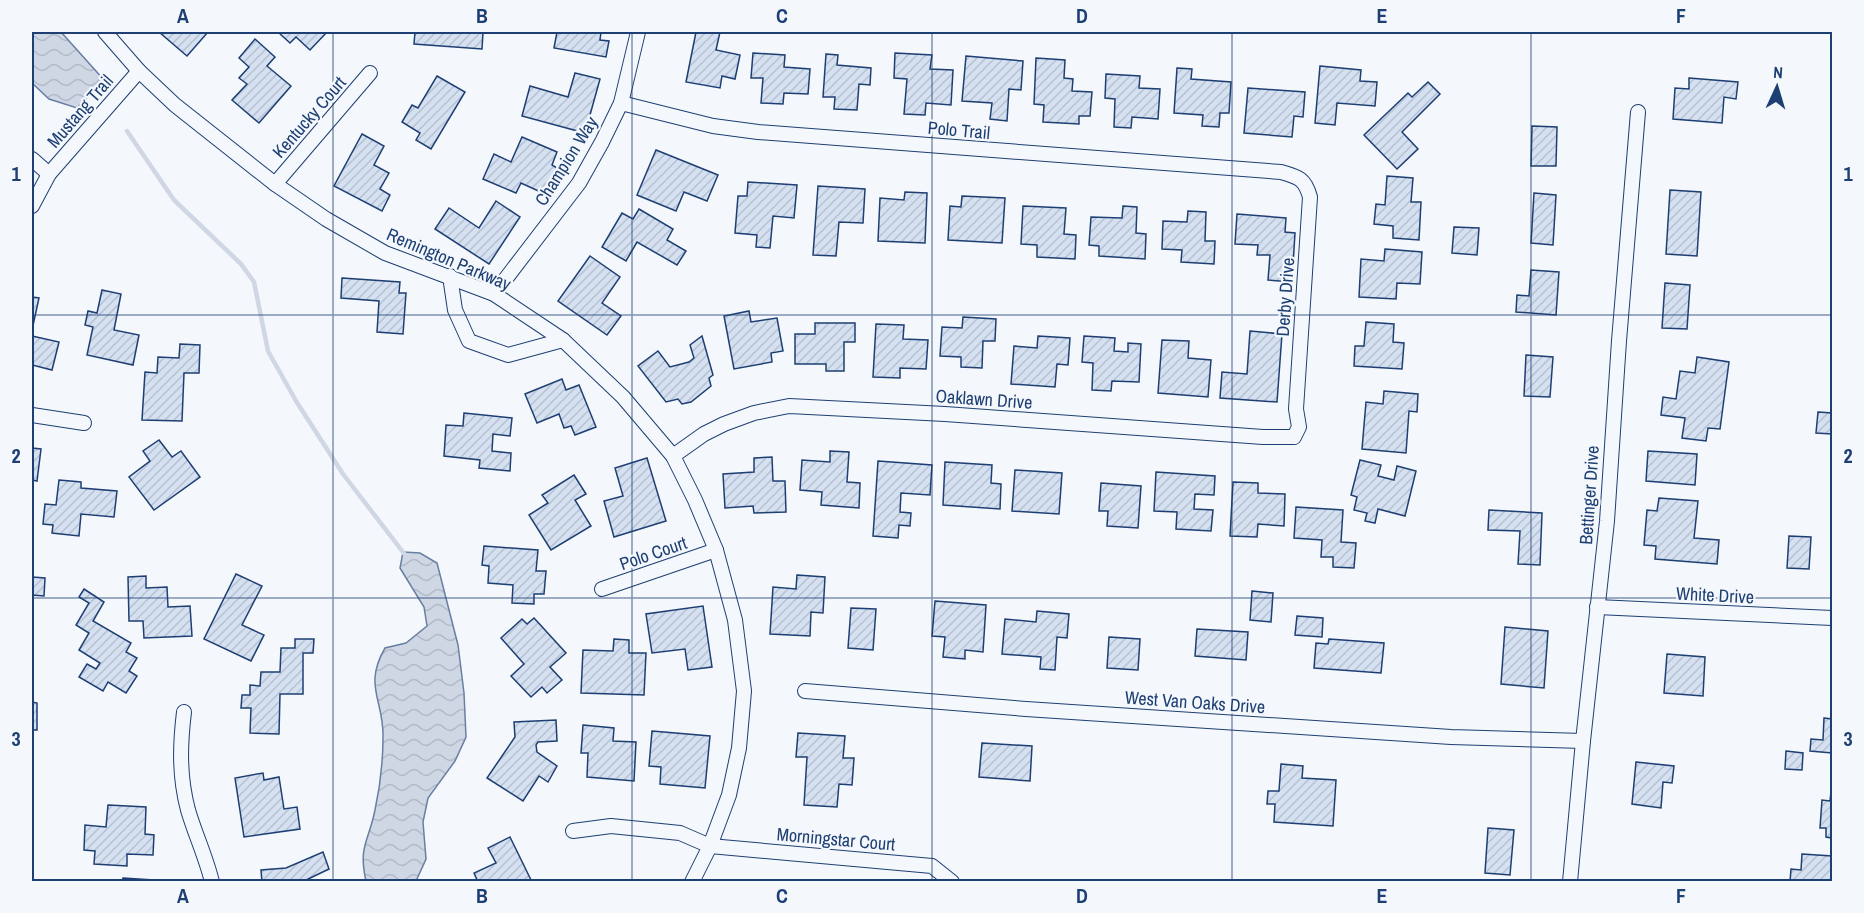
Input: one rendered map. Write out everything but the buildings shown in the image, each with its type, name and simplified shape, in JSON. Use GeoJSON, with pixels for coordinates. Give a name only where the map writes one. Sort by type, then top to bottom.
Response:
{"type":"FeatureCollection","features":[{"type":"Feature","properties":{"kind":"street","name":"Remington Parkway"},"geometry":{"type":"LineString","coordinates":[[105,32],[139,71],[175,105],[275,184],[326,219],[385,253],[494,294],[563,340],[623,397],[674,456],[716,550],[735,620],[744,691],[739,748],[729,795],[710,846],[692,882]]}},
{"type":"Feature","properties":{"kind":"street","name":"Champion Way"},"geometry":{"type":"LineString","coordinates":[[494,294],[579,183],[621,104],[638,32]]}},
{"type":"Feature","properties":{"kind":"street","name":"Mustang Trail"},"geometry":{"type":"LineString","coordinates":[[32,206],[49,174],[139,71]]}},
{"type":"Feature","properties":{"kind":"street","name":"Kentucky Court"},"geometry":{"type":"LineString","coordinates":[[275,184],[370,74]]}},
{"type":"Feature","properties":{"kind":"street","name":"Polo Trail"},"geometry":{"type":"LineString","coordinates":[[621,104],[713,126],[758,132],[1281,172],[1295,176]]}},
{"type":"Feature","properties":{"kind":"street","name":"Bettinger Drive"},"geometry":{"type":"LineString","coordinates":[[1570,882],[1607,521],[1638,111]]}},
{"type":"Feature","properties":{"kind":"street"},"geometry":{"type":"LineString","coordinates":[[32,159],[49,174]]}},
{"type":"Feature","properties":{"kind":"street","name":"Derby Drive"},"geometry":{"type":"LineString","coordinates":[[1295,176],[1306,184],[1310,197],[1296,409],[1299,427]]}},
{"type":"Feature","properties":{"kind":"street"},"geometry":{"type":"LineString","coordinates":[[450,276],[455,310],[469,341],[508,355],[563,340]]}},
{"type":"Feature","properties":{"kind":"street","name":"Oaklawn Drive"},"geometry":{"type":"LineString","coordinates":[[674,456],[704,434],[724,424],[754,413],[789,406],[956,415],[1263,437],[1293,437],[1299,427]]}},
{"type":"Feature","properties":{"kind":"street"},"geometry":{"type":"LineString","coordinates":[[32,415],[84,423]]}},
{"type":"Feature","properties":{"kind":"street","name":"Polo Court"},"geometry":{"type":"LineString","coordinates":[[602,589],[716,550]]}},
{"type":"Feature","properties":{"kind":"street","name":"White Drive"},"geometry":{"type":"LineString","coordinates":[[1597,607],[1833,618]]}},
{"type":"Feature","properties":{"kind":"street","name":"West Van Oaks Drive"},"geometry":{"type":"LineString","coordinates":[[805,691],[1026,709],[1428,736],[1583,741]]}},
{"type":"Feature","properties":{"kind":"street"},"geometry":{"type":"LineString","coordinates":[[184,712],[180,747],[181,777],[188,811],[206,857],[212,882]]}},
{"type":"Feature","properties":{"kind":"street","name":"Morningstar Court"},"geometry":{"type":"LineString","coordinates":[[573,831],[611,826],[680,833],[710,846],[932,866],[952,882]]}},
{"type":"Feature","properties":{"kind":"water"},"geometry":{"type":"Polygon","coordinates":[[[32,32],[61,32],[104,80],[77,108],[49,99],[32,83],[32,32]]]}},
{"type":"Feature","properties":{"kind":"water"},"geometry":{"type":"Polygon","coordinates":[[[403,552],[420,553],[437,563],[458,645],[464,693],[466,737],[455,761],[428,798],[423,822],[426,859],[416,881],[366,881],[364,851],[377,801],[383,737],[376,693],[376,673],[385,648],[406,643],[427,626],[424,607],[400,568],[403,552]]]}},
{"type":"Feature","properties":{"kind":"waterway"},"geometry":{"type":"LineString","coordinates":[[127,131],[174,200],[241,264],[254,282],[268,351],[296,401],[343,474],[406,556]]}}]}
